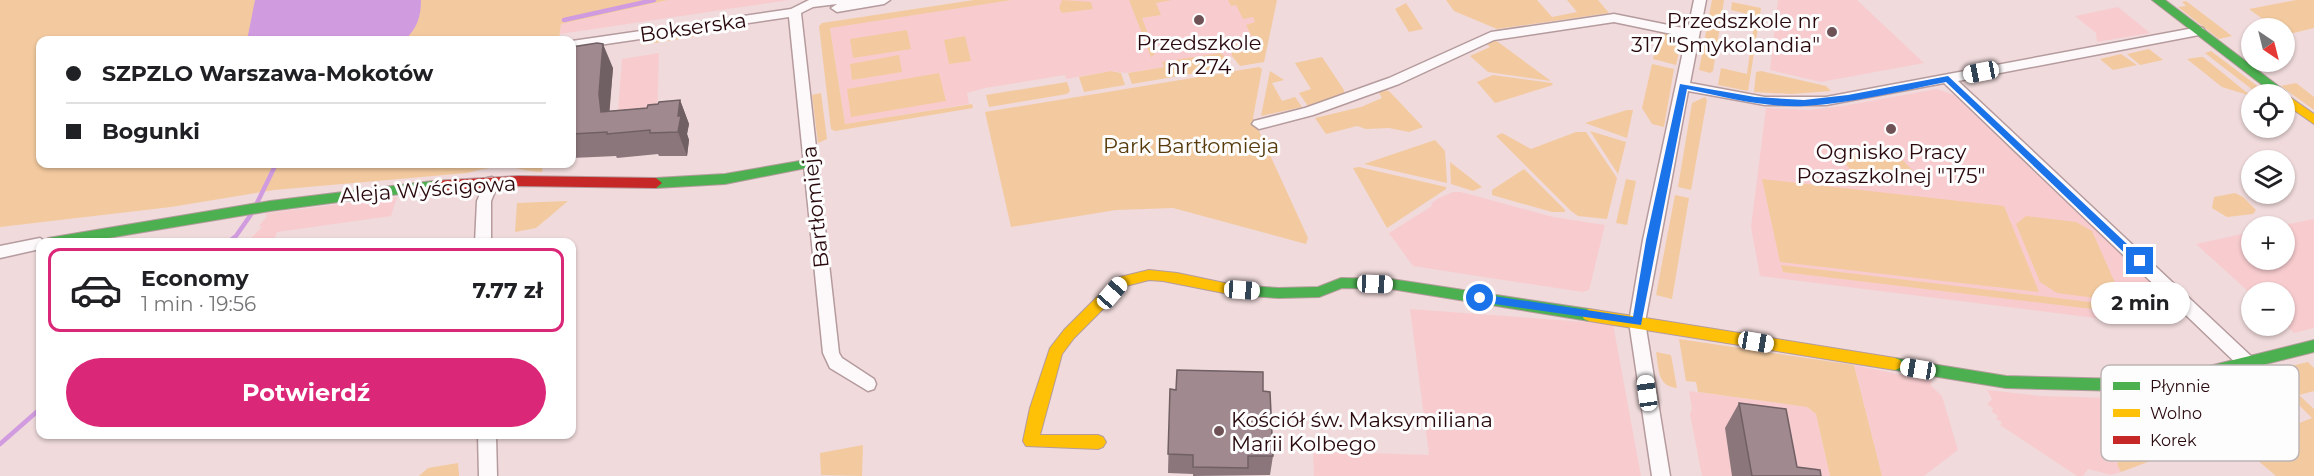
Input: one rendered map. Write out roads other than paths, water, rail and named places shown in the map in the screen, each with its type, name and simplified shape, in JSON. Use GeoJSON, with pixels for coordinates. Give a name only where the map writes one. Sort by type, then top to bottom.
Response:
{"type":"FeatureCollection","features":[{"type":"Feature","properties":{"kind":"street","name":"Bokserska"},"geometry":{"type":"LineString","coordinates":[[795,13],[799,7],[806,5],[848,0]]}},
{"type":"Feature","properties":{"kind":"street","name":"Bokserska"},"geometry":{"type":"LineString","coordinates":[[576,44],[884,0]]}},
{"type":"Feature","properties":{"kind":"street"},"geometry":{"type":"LineString","coordinates":[[1660,476],[1637,322],[1651,240],[1700,0]]}},
{"type":"Feature","properties":{"kind":"street"},"geometry":{"type":"LineString","coordinates":[[2158,0],[2267,84]]}},
{"type":"Feature","properties":{"kind":"street","name":"Bartłomieja"},"geometry":{"type":"LineString","coordinates":[[795,13],[831,353],[836,363],[868,384]]}},
{"type":"Feature","properties":{"kind":"street"},"geometry":{"type":"LineString","coordinates":[[1259,124],[1308,112],[1388,84],[1495,35],[1614,18],[1694,34]]}},
{"type":"Feature","properties":{"kind":"street"},"geometry":{"type":"LineString","coordinates":[[1683,86],[1755,100],[1804,103],[1848,98],[2199,32]]}},
{"type":"Feature","properties":{"kind":"street"},"geometry":{"type":"LineString","coordinates":[[1948,79],[2246,362]]}},
{"type":"Feature","properties":{"kind":"street"},"geometry":{"type":"LineString","coordinates":[[2295,105],[2314,120]]}},
{"type":"Feature","properties":{"kind":"street","name":"Aleja Wyścigowa"},"geometry":{"type":"LineString","coordinates":[[76,238],[244,208],[354,194],[492,182],[689,182],[725,179],[811,163]]}},
{"type":"Feature","properties":{"kind":"street"},"geometry":{"type":"LineString","coordinates":[[483,238],[484,205],[492,182]]}},
{"type":"Feature","properties":{"kind":"street"},"geometry":{"type":"LineString","coordinates":[[0,252],[36,245]]}},
{"type":"Feature","properties":{"kind":"street"},"geometry":{"type":"LineString","coordinates":[[1098,442],[1031,441],[1038,408],[1055,352],[1069,334],[1121,282],[1139,274],[1152,273],[1223,289],[1279,293],[1319,292],[1341,283],[1391,284],[2006,382],[2101,385]]}},
{"type":"Feature","properties":{"kind":"street"},"geometry":{"type":"LineString","coordinates":[[2235,365],[2314,346]]}},
{"type":"Feature","properties":{"kind":"street"},"geometry":{"type":"LineString","coordinates":[[487,439],[488,476]]}},
{"type":"Feature","properties":{"kind":"waterway"},"geometry":{"type":"LineString","coordinates":[[564,20],[654,0]]}},
{"type":"Feature","properties":{"kind":"waterway"},"geometry":{"type":"LineString","coordinates":[[256,205],[274,168]]}},
{"type":"Feature","properties":{"kind":"waterway"},"geometry":{"type":"LineString","coordinates":[[233,238],[252,213]]}},
{"type":"Feature","properties":{"kind":"waterway"},"geometry":{"type":"LineString","coordinates":[[0,444],[36,412]]}},
{"type":"Feature","properties":{"kind":"place","name":"Przedszkole nr 274"},"geometry":{"type":"Point","coordinates":[1199,20]}},
{"type":"Feature","properties":{"kind":"place","name":"Przedszkole nr 317 \"Smykolandia\""},"geometry":{"type":"Point","coordinates":[1832,32]}},
{"type":"Feature","properties":{"kind":"place","name":"Ognisko Pracy Pozaszkolnej \"175\""},"geometry":{"type":"Point","coordinates":[1891,129]}},
{"type":"Feature","properties":{"kind":"place","name":"Kościół św. Maksymiliana Marii Kolbego"},"geometry":{"type":"Point","coordinates":[1219,431]}},
{"type":"Feature","properties":{"kind":"park label","name":"Park Bartłomieja"},"geometry":{"type":"Point","coordinates":[1191,145]}}]}
